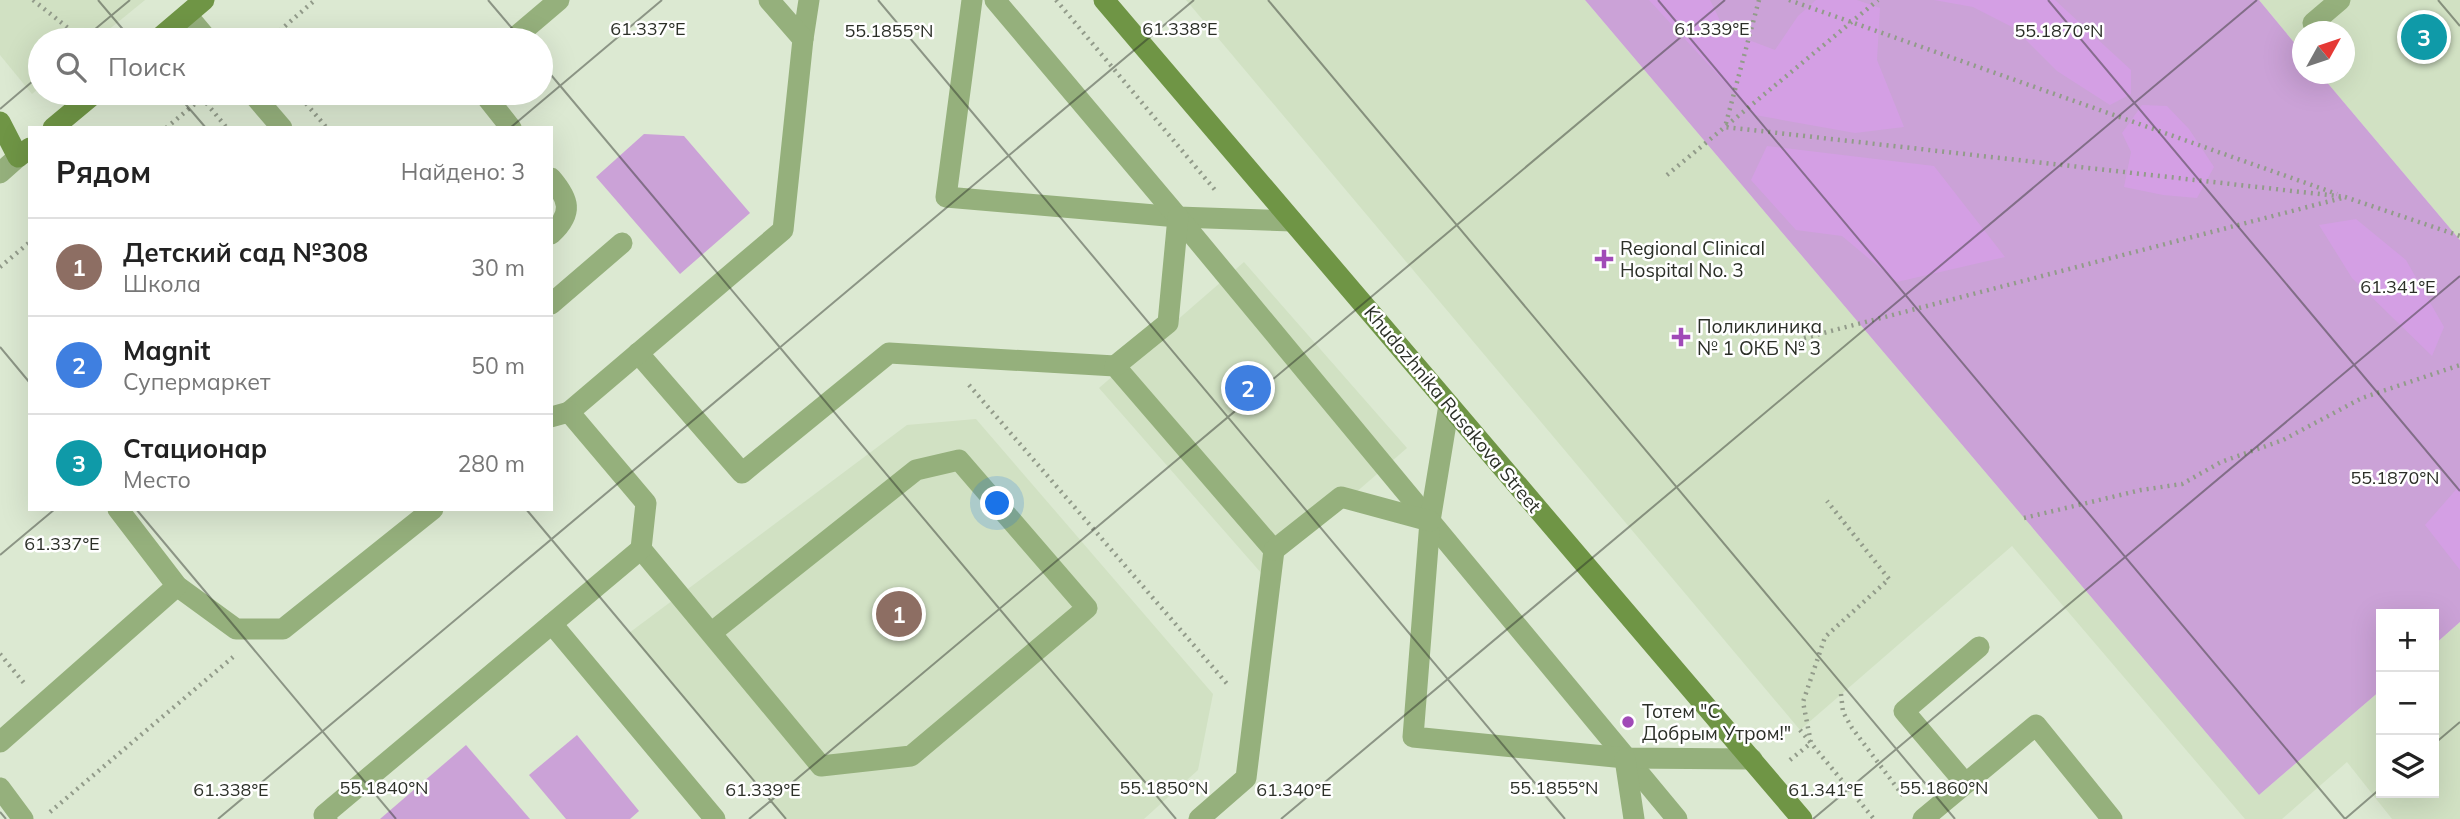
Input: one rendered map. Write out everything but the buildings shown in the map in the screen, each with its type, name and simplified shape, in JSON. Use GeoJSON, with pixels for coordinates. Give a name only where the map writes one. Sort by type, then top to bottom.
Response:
{"type":"FeatureCollection","features":[{"type":"Feature","properties":{"kind":"street"},"geometry":{"type":"LineString","coordinates":[[171,28],[204,0]]}},
{"type":"Feature","properties":{"kind":"street"},"geometry":{"type":"LineString","coordinates":[[526,28],[559,0]]}},
{"type":"Feature","properties":{"kind":"street"},"geometry":{"type":"LineString","coordinates":[[769,0],[803,39]]}},
{"type":"Feature","properties":{"kind":"street"},"geometry":{"type":"LineString","coordinates":[[327,819],[324,815],[641,549],[646,503],[560,414],[638,353],[783,230],[808,0]]}},
{"type":"Feature","properties":{"kind":"street"},"geometry":{"type":"LineString","coordinates":[[972,0],[947,197],[1178,218],[1292,221]]}},
{"type":"Feature","properties":{"kind":"street"},"geometry":{"type":"LineString","coordinates":[[995,0],[1677,819]]}},
{"type":"Feature","properties":{"kind":"street","name":"Khudozhnika Rusakova Street"},"geometry":{"type":"LineString","coordinates":[[1104,0],[1802,819]]}},
{"type":"Feature","properties":{"kind":"street"},"geometry":{"type":"LineString","coordinates":[[2315,21],[2340,0]]}},
{"type":"Feature","properties":{"kind":"street"},"geometry":{"type":"LineString","coordinates":[[187,15],[198,28]]}},
{"type":"Feature","properties":{"kind":"street"},"geometry":{"type":"LineString","coordinates":[[55,126],[81,105]]}},
{"type":"Feature","properties":{"kind":"street"},"geometry":{"type":"LineString","coordinates":[[262,105],[280,126]]}},
{"type":"Feature","properties":{"kind":"street"},"geometry":{"type":"LineString","coordinates":[[493,105],[509,126]]}},
{"type":"Feature","properties":{"kind":"street"},"geometry":{"type":"LineString","coordinates":[[0,122],[24,153],[0,173]]}},
{"type":"Feature","properties":{"kind":"street"},"geometry":{"type":"LineString","coordinates":[[553,180],[564,194],[567,211],[561,226],[553,232]]}},
{"type":"Feature","properties":{"kind":"street"},"geometry":{"type":"LineString","coordinates":[[638,353],[742,473],[889,353],[1115,366],[1168,323],[1178,218]]}},
{"type":"Feature","properties":{"kind":"street"},"geometry":{"type":"LineString","coordinates":[[553,302],[622,243]]}},
{"type":"Feature","properties":{"kind":"street"},"geometry":{"type":"LineString","coordinates":[[1115,366],[1274,550]]}},
{"type":"Feature","properties":{"kind":"street"},"geometry":{"type":"LineString","coordinates":[[1449,405],[1430,521],[1413,737],[1625,758],[1752,759]]}},
{"type":"Feature","properties":{"kind":"street"},"geometry":{"type":"LineString","coordinates":[[641,549],[821,766],[911,756],[1087,608],[959,460],[916,470],[711,633]]}},
{"type":"Feature","properties":{"kind":"street"},"geometry":{"type":"LineString","coordinates":[[1199,819],[1246,778],[1274,550],[1341,497],[1430,521]]}},
{"type":"Feature","properties":{"kind":"street"},"geometry":{"type":"LineString","coordinates":[[120,511],[177,586],[236,629],[283,629],[430,511]]}},
{"type":"Feature","properties":{"kind":"street"},"geometry":{"type":"LineString","coordinates":[[0,741],[177,586]]}},
{"type":"Feature","properties":{"kind":"street"},"geometry":{"type":"LineString","coordinates":[[552,624],[715,819]]}},
{"type":"Feature","properties":{"kind":"street"},"geometry":{"type":"LineString","coordinates":[[1965,783],[1904,711],[1979,647]]}},
{"type":"Feature","properties":{"kind":"street"},"geometry":{"type":"LineString","coordinates":[[1924,819],[2036,726],[2112,819]]}},
{"type":"Feature","properties":{"kind":"street"},"geometry":{"type":"LineString","coordinates":[[1625,758],[1634,819]]}},
{"type":"Feature","properties":{"kind":"street"},"geometry":{"type":"LineString","coordinates":[[0,788],[23,819]]}},
{"type":"Feature","properties":{"kind":"path"},"geometry":{"type":"LineString","coordinates":[[33,0],[68,28]]}},
{"type":"Feature","properties":{"kind":"path"},"geometry":{"type":"LineString","coordinates":[[283,28],[315,0]]}},
{"type":"Feature","properties":{"kind":"path"},"geometry":{"type":"LineString","coordinates":[[1056,0],[1240,220]]}},
{"type":"Feature","properties":{"kind":"path"},"geometry":{"type":"LineString","coordinates":[[1725,127],[1759,0]]}},
{"type":"Feature","properties":{"kind":"path"},"geometry":{"type":"LineString","coordinates":[[1788,0],[2460,236]]}},
{"type":"Feature","properties":{"kind":"path"},"geometry":{"type":"LineString","coordinates":[[1667,174],[1878,0]]}},
{"type":"Feature","properties":{"kind":"path"},"geometry":{"type":"LineString","coordinates":[[168,126],[194,105]]}},
{"type":"Feature","properties":{"kind":"path"},"geometry":{"type":"LineString","coordinates":[[208,105],[225,126]]}},
{"type":"Feature","properties":{"kind":"path"},"geometry":{"type":"LineString","coordinates":[[307,105],[325,126]]}},
{"type":"Feature","properties":{"kind":"path"},"geometry":{"type":"LineString","coordinates":[[1725,127],[2346,197]]}},
{"type":"Feature","properties":{"kind":"path"},"geometry":{"type":"LineString","coordinates":[[1804,338],[2346,197]]}},
{"type":"Feature","properties":{"kind":"path"},"geometry":{"type":"LineString","coordinates":[[0,267],[28,244]]}},
{"type":"Feature","properties":{"kind":"path"},"geometry":{"type":"LineString","coordinates":[[943,355],[1254,715]]}},
{"type":"Feature","properties":{"kind":"path"},"geometry":{"type":"LineString","coordinates":[[2024,517],[2141,490],[2182,484],[2221,462],[2283,440],[2362,398],[2460,365]]}},
{"type":"Feature","properties":{"kind":"path"},"geometry":{"type":"LineString","coordinates":[[1811,743],[1803,702],[1825,637],[1889,579],[1827,502]]}},
{"type":"Feature","properties":{"kind":"path"},"geometry":{"type":"LineString","coordinates":[[41,819],[266,629]]}},
{"type":"Feature","properties":{"kind":"path"},"geometry":{"type":"LineString","coordinates":[[0,654],[42,705]]}},
{"type":"Feature","properties":{"kind":"path"},"geometry":{"type":"LineString","coordinates":[[1841,694],[1843,712],[1852,728],[1892,782],[1924,819]]}},
{"type":"Feature","properties":{"kind":"path"},"geometry":{"type":"LineString","coordinates":[[1800,730],[1874,819]]}},
{"type":"Feature","properties":{"kind":"path"},"geometry":{"type":"LineString","coordinates":[[1767,777],[1811,743]]}},
{"type":"Feature","properties":{"kind":"shaded area"},"geometry":{"type":"Polygon","coordinates":[[[0,0],[145,0],[111,28],[28,28],[28,89],[0,55],[0,0]]]}},
{"type":"Feature","properties":{"kind":"shaded area","name":"Regional Clinical Hospital No. 3"},"geometry":{"type":"Polygon","coordinates":[[[1186,0],[1585,0],[2259,795],[2376,694],[2376,798],[2439,798],[2439,641],[2460,622],[2460,819],[2392,819],[2347,762],[2282,819],[2245,819],[2012,546],[1800,730],[1186,0]]]}},
{"type":"Feature","properties":{"kind":"shaded area"},"geometry":{"type":"Polygon","coordinates":[[[1585,0],[2259,0],[2292,40],[2292,84],[2328,84],[2460,240],[2460,622],[2439,641],[2439,609],[2376,609],[2376,694],[2259,795],[1585,0]]]}},
{"type":"Feature","properties":{"kind":"shaded area"},"geometry":{"type":"Polygon","coordinates":[[[1649,0],[1710,0],[1725,31],[1775,50],[1798,16],[1816,0],[1857,0],[1880,8],[1877,60],[1904,127],[1855,133],[1755,115],[1649,0]]]}},
{"type":"Feature","properties":{"kind":"shaded area"},"geometry":{"type":"Polygon","coordinates":[[[1934,0],[2055,0],[2131,70],[2131,94],[2110,105],[2057,71],[2014,28],[1973,7],[1934,0]]]}},
{"type":"Feature","properties":{"kind":"shaded area"},"geometry":{"type":"Polygon","coordinates":[[[2259,0],[2460,0],[2460,240],[2328,84],[2355,84],[2355,21],[2292,21],[2292,40],[2259,0]]]}},
{"type":"Feature","properties":{"kind":"shaded area"},"geometry":{"type":"Polygon","coordinates":[[[2142,105],[2167,106],[2189,129],[2214,167],[2197,198],[2124,187],[2131,152],[2122,133],[2142,105]]]}},
{"type":"Feature","properties":{"kind":"shaded area"},"geometry":{"type":"Polygon","coordinates":[[[644,134],[684,136],[750,213],[680,274],[596,177],[644,134]]]}},
{"type":"Feature","properties":{"kind":"shaded area"},"geometry":{"type":"Polygon","coordinates":[[[1767,146],[1934,166],[2005,257],[1897,282],[1842,236],[1796,230],[1751,180],[1767,146]]]}},
{"type":"Feature","properties":{"kind":"shaded area"},"geometry":{"type":"Polygon","coordinates":[[[2356,219],[2406,260],[2444,327],[2432,356],[2352,278],[2319,225],[2356,219]]]}},
{"type":"Feature","properties":{"kind":"shaded area"},"geometry":{"type":"Polygon","coordinates":[[[1244,262],[1407,448],[1262,574],[1099,388],[1244,262]]]}},
{"type":"Feature","properties":{"kind":"shaded area"},"geometry":{"type":"Polygon","coordinates":[[[976,419],[1213,694],[1198,770],[1144,819],[785,819],[629,633],[907,425],[976,419]]]}},
{"type":"Feature","properties":{"kind":"shaded area"},"geometry":{"type":"Polygon","coordinates":[[[2460,485],[2460,570],[2425,525],[2460,485]]]}},
{"type":"Feature","properties":{"kind":"shaded area"},"geometry":{"type":"Polygon","coordinates":[[[577,735],[639,811],[630,819],[566,819],[529,775],[577,735]]]}},
{"type":"Feature","properties":{"kind":"shaded area"},"geometry":{"type":"Polygon","coordinates":[[[466,745],[530,819],[380,819],[466,745]]]}},
{"type":"Feature","properties":{"kind":"place","name":"Стационар"},"geometry":{"type":"Point","coordinates":[2424,37]}},
{"type":"Feature","properties":{"kind":"place","name":"Regional Clinical Hospital No. 3"},"geometry":{"type":"Point","coordinates":[1604,259]}},
{"type":"Feature","properties":{"kind":"place","name":"Поликлиника № 1 ОКБ № 3"},"geometry":{"type":"Point","coordinates":[1681,337]}},
{"type":"Feature","properties":{"kind":"place","name":"Magnit"},"geometry":{"type":"Point","coordinates":[1248,388]}},
{"type":"Feature","properties":{"kind":"place","name":"Детский сад №308"},"geometry":{"type":"Point","coordinates":[899,614]}},
{"type":"Feature","properties":{"kind":"place","name":"Тотем \"С Добрым Утром!\""},"geometry":{"type":"Point","coordinates":[1628,722]}}]}
